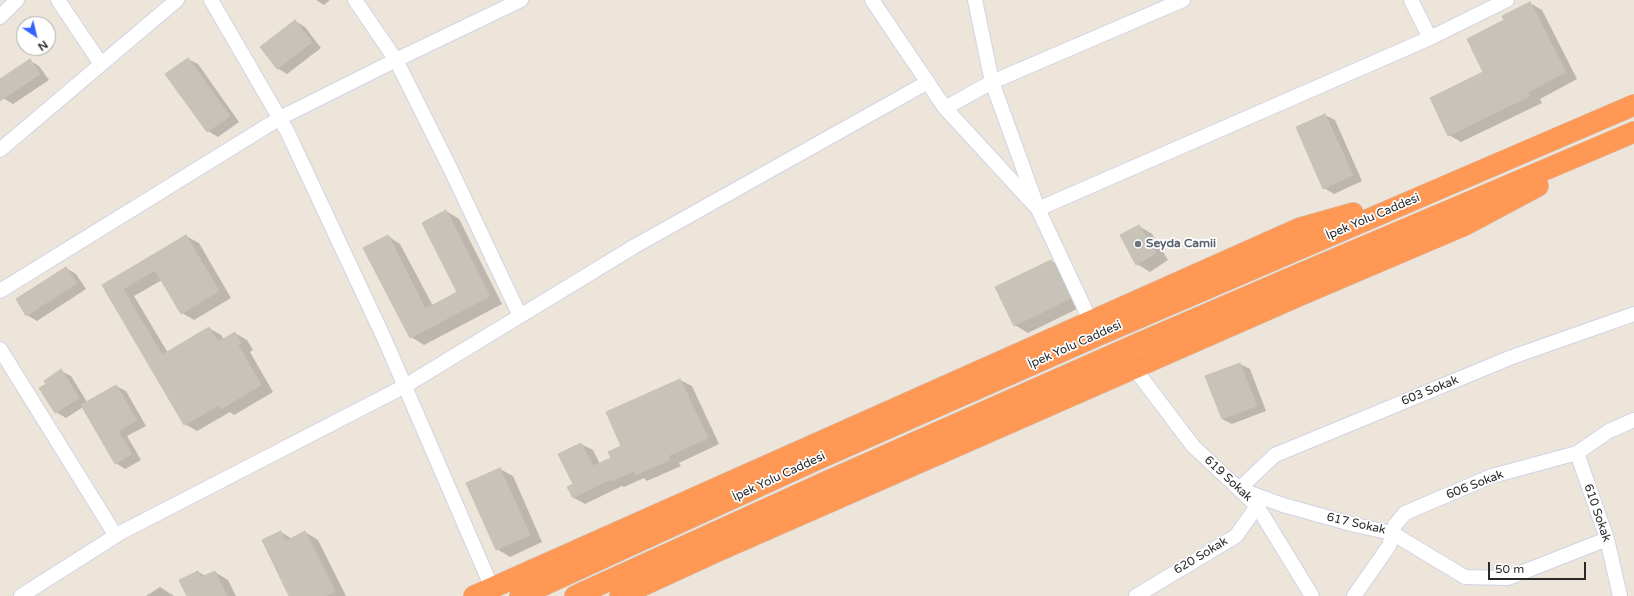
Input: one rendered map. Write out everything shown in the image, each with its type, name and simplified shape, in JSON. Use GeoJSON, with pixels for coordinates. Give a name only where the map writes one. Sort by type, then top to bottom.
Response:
{"type":"FeatureCollection","features":[{"type":"Feature","properties":{"kind":"highway","name":"İpek Yolu Caddesi"},"geometry":{"type":"LineString","coordinates":[[520,596],[895,425],[1097,336],[1634,105]]}},
{"type":"Feature","properties":{"kind":"highway","name":"İpek Yolu Caddesi"},"geometry":{"type":"LineString","coordinates":[[575,596],[830,480],[1159,335],[1634,132]]}},
{"type":"Feature","properties":{"kind":"highway"},"geometry":{"type":"LineString","coordinates":[[620,596],[718,551],[1134,368],[1465,225],[1634,132]]}},
{"type":"Feature","properties":{"kind":"highway"},"geometry":{"type":"LineString","coordinates":[[483,592],[1300,228],[1442,187]]}},
{"type":"Feature","properties":{"kind":"street"},"geometry":{"type":"LineString","coordinates":[[0,17],[17,0]]}},
{"type":"Feature","properties":{"kind":"street"},"geometry":{"type":"LineString","coordinates":[[58,0],[101,64]]}},
{"type":"Feature","properties":{"kind":"street"},"geometry":{"type":"LineString","coordinates":[[211,0],[287,131],[384,338],[405,386],[483,592]]}},
{"type":"Feature","properties":{"kind":"street"},"geometry":{"type":"LineString","coordinates":[[355,0],[396,60],[451,170],[520,316]]}},
{"type":"Feature","properties":{"kind":"street"},"geometry":{"type":"LineString","coordinates":[[0,291],[280,118],[396,60],[496,5],[521,0]]}},
{"type":"Feature","properties":{"kind":"street"},"geometry":{"type":"LineString","coordinates":[[872,0],[945,108],[1038,209]]}},
{"type":"Feature","properties":{"kind":"street"},"geometry":{"type":"LineString","coordinates":[[975,0],[992,82],[1038,209],[1091,322]]}},
{"type":"Feature","properties":{"kind":"street"},"geometry":{"type":"LineString","coordinates":[[945,108],[992,82],[1183,0]]}},
{"type":"Feature","properties":{"kind":"street"},"geometry":{"type":"LineString","coordinates":[[1412,0],[1430,38]]}},
{"type":"Feature","properties":{"kind":"street"},"geometry":{"type":"LineString","coordinates":[[1038,209],[1430,38],[1507,0]]}},
{"type":"Feature","properties":{"kind":"street"},"geometry":{"type":"LineString","coordinates":[[2,146],[175,1]]}},
{"type":"Feature","properties":{"kind":"street"},"geometry":{"type":"LineString","coordinates":[[21,596],[116,536],[405,386],[636,246],[928,82]]}},
{"type":"Feature","properties":{"kind":"street","name":"603 Sokak"},"geometry":{"type":"LineString","coordinates":[[1239,490],[1275,455],[1512,358],[1634,314]]}},
{"type":"Feature","properties":{"kind":"street"},"geometry":{"type":"LineString","coordinates":[[0,349],[116,536]]}},
{"type":"Feature","properties":{"kind":"street","name":"619 Sokak"},"geometry":{"type":"LineString","coordinates":[[1134,368],[1193,446],[1257,506],[1312,596]]}},
{"type":"Feature","properties":{"kind":"street","name":"606 Sokak"},"geometry":{"type":"LineString","coordinates":[[1354,596],[1389,546],[1395,525],[1405,513],[1492,476],[1577,453],[1609,431],[1634,420]]}},
{"type":"Feature","properties":{"kind":"street","name":"610 Sokak"},"geometry":{"type":"LineString","coordinates":[[1577,453],[1607,539],[1620,596]]}},
{"type":"Feature","properties":{"kind":"street","name":"617 Sokak"},"geometry":{"type":"LineString","coordinates":[[1239,490],[1283,505],[1355,525],[1392,533],[1465,577],[1508,578],[1607,539]]}},
{"type":"Feature","properties":{"kind":"street","name":"620 Sokak"},"geometry":{"type":"LineString","coordinates":[[1136,596],[1236,536],[1257,506]]}},
{"type":"Feature","properties":{"kind":"building"},"geometry":{"type":"Polygon","coordinates":[[[1530,2],[1566,72],[1528,92],[1530,96],[1448,136],[1430,98],[1483,72],[1467,39],[1504,20],[1502,16],[1530,2]]]}},
{"type":"Feature","properties":{"kind":"building"},"geometry":{"type":"Polygon","coordinates":[[[295,20],[312,42],[277,69],[260,47],[295,20]]]}},
{"type":"Feature","properties":{"kind":"building"},"geometry":{"type":"Polygon","coordinates":[[[188,58],[230,116],[207,132],[165,74],[188,58]]]}},
{"type":"Feature","properties":{"kind":"building"},"geometry":{"type":"Polygon","coordinates":[[[30,59],[40,74],[0,101],[0,79],[30,59]]]}},
{"type":"Feature","properties":{"kind":"building"},"geometry":{"type":"Polygon","coordinates":[[[1325,114],[1353,175],[1323,189],[1296,127],[1325,114]]]}},
{"type":"Feature","properties":{"kind":"building"},"geometry":{"type":"Polygon","coordinates":[[[446,210],[490,296],[410,338],[363,248],[388,235],[425,308],[435,304],[457,292],[422,223],[446,210]]]}},
{"type":"Feature","properties":{"kind":"building","name":"Seyda Camii"},"geometry":{"type":"Polygon","coordinates":[[[1139,225],[1156,253],[1136,265],[1120,235],[1139,225]]]}},
{"type":"Feature","properties":{"kind":"building"},"geometry":{"type":"Polygon","coordinates":[[[186,235],[219,291],[181,314],[155,270],[123,289],[162,355],[209,327],[218,342],[235,332],[241,343],[238,345],[261,385],[221,409],[219,405],[184,425],[102,285],[186,235]]]}},
{"type":"Feature","properties":{"kind":"building"},"geometry":{"type":"Polygon","coordinates":[[[1051,260],[1071,298],[1014,326],[995,287],[1051,260]]]}},
{"type":"Feature","properties":{"kind":"building"},"geometry":{"type":"Polygon","coordinates":[[[66,267],[77,283],[26,316],[16,299],[66,267]]]}},
{"type":"Feature","properties":{"kind":"building"},"geometry":{"type":"Polygon","coordinates":[[[1240,363],[1257,406],[1222,419],[1205,376],[1240,363]]]}},
{"type":"Feature","properties":{"kind":"building"},"geometry":{"type":"Polygon","coordinates":[[[61,369],[79,398],[55,413],[39,388],[46,384],[44,381],[61,369]]]}},
{"type":"Feature","properties":{"kind":"building"},"geometry":{"type":"Polygon","coordinates":[[[680,379],[708,438],[668,456],[670,460],[635,475],[634,471],[612,481],[611,479],[573,498],[567,487],[573,484],[558,454],[581,443],[593,466],[611,458],[608,452],[621,446],[606,412],[680,379]]]}},
{"type":"Feature","properties":{"kind":"building"},"geometry":{"type":"Polygon","coordinates":[[[116,385],[137,420],[118,431],[132,454],[115,464],[81,405],[116,385]]]}},
{"type":"Feature","properties":{"kind":"building"},"geometry":{"type":"Polygon","coordinates":[[[500,468],[530,535],[496,550],[466,483],[500,468]]]}},
{"type":"Feature","properties":{"kind":"building"},"geometry":{"type":"Polygon","coordinates":[[[281,531],[286,541],[305,531],[335,591],[326,596],[289,596],[262,540],[281,531]]]}},
{"type":"Feature","properties":{"kind":"building"},"geometry":{"type":"Polygon","coordinates":[[[198,571],[201,577],[215,571],[227,596],[187,596],[179,580],[198,571]]]}},
{"type":"Feature","properties":{"kind":"place","name":"Seyda Camii"},"geometry":{"type":"Point","coordinates":[1138,244]}}]}
